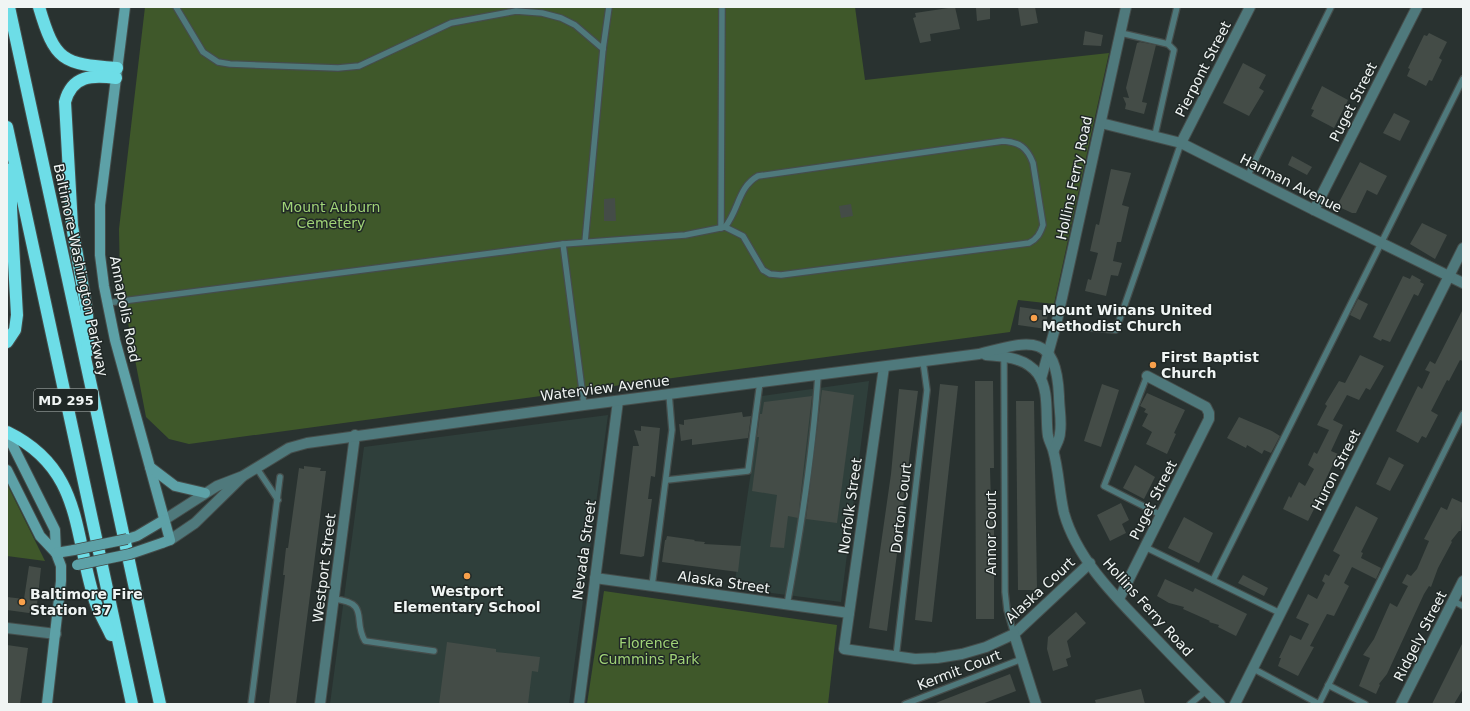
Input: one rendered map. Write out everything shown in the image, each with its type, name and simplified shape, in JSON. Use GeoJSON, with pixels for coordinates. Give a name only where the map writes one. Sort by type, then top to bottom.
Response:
{"type":"FeatureCollection","features":[{"type":"Feature","properties":{"kind":"highway","name":"Baltimore-Washington Parkway"},"geometry":{"type":"LineString","coordinates":[[9,7],[160,704]]}},
{"type":"Feature","properties":{"kind":"highway"},"geometry":{"type":"LineString","coordinates":[[40,7],[50,39],[58,53],[64,58],[79,64],[116,73]]}},
{"type":"Feature","properties":{"kind":"highway"},"geometry":{"type":"LineString","coordinates":[[90,383],[87,311],[72,226],[64,102],[69,90],[80,81],[91,77],[116,73]]}},
{"type":"Feature","properties":{"kind":"highway","name":"MD 295"},"geometry":{"type":"LineString","coordinates":[[7,127],[132,704]]}},
{"type":"Feature","properties":{"kind":"highway"},"geometry":{"type":"LineString","coordinates":[[7,342],[15,330],[17,315],[11,208],[11,146]]}},
{"type":"Feature","properties":{"kind":"highway"},"geometry":{"type":"LineString","coordinates":[[7,433],[36,449],[57,473],[74,516],[96,602],[120,654]]}},
{"type":"Feature","properties":{"kind":"main road","name":"Annapolis Road"},"geometry":{"type":"LineString","coordinates":[[125,7],[99,225],[100,255],[107,303],[150,467],[166,542]]}},
{"type":"Feature","properties":{"kind":"main road"},"geometry":{"type":"LineString","coordinates":[[7,433],[55,530],[56,553],[61,566],[62,580],[47,704]]}},
{"type":"Feature","properties":{"kind":"main road"},"geometry":{"type":"LineString","coordinates":[[150,467],[175,486],[205,493]]}},
{"type":"Feature","properties":{"kind":"main road"},"geometry":{"type":"LineString","coordinates":[[7,470],[40,536],[56,553]]}},
{"type":"Feature","properties":{"kind":"main road","name":"Waterview Avenue"},"geometry":{"type":"LineString","coordinates":[[56,553],[127,539],[161,521]]}},
{"type":"Feature","properties":{"kind":"main road","name":"Waterview Avenue"},"geometry":{"type":"LineString","coordinates":[[61,566],[77,565],[130,554],[166,542]]}},
{"type":"Feature","properties":{"kind":"street","name":"Hollins Ferry Road"},"geometry":{"type":"LineString","coordinates":[[1126,7],[1056,325],[1048,354],[1038,376],[1044,388],[1048,437],[1054,450],[1065,514],[1076,541],[1090,563],[1119,599],[1220,704]]}},
{"type":"Feature","properties":{"kind":"street","name":"Pierpont Street"},"geometry":{"type":"LineString","coordinates":[[1181,143],[1250,7]]}},
{"type":"Feature","properties":{"kind":"street","name":"Puget Street"},"geometry":{"type":"LineString","coordinates":[[1314,210],[1417,7]]}},
{"type":"Feature","properties":{"kind":"street","name":"Harman Avenue"},"geometry":{"type":"LineString","coordinates":[[1101,123],[1155,135],[1181,143],[1463,283]]}},
{"type":"Feature","properties":{"kind":"street","name":"Huron Street"},"geometry":{"type":"LineString","coordinates":[[1235,704],[1463,248]]}},
{"type":"Feature","properties":{"kind":"street","name":"Waterview Avenue"},"geometry":{"type":"LineString","coordinates":[[166,542],[195,523],[243,476],[282,452],[298,445],[355,435],[584,404],[618,401],[979,354],[1024,344],[1035,346],[1048,354]]}},
{"type":"Feature","properties":{"kind":"street","name":"Waterview Avenue"},"geometry":{"type":"LineString","coordinates":[[979,354],[1021,360],[1038,376]]}},
{"type":"Feature","properties":{"kind":"street","name":"Hollins Ferry Road"},"geometry":{"type":"LineString","coordinates":[[1048,354],[1056,367],[1058,380],[1060,434],[1054,450]]}},
{"type":"Feature","properties":{"kind":"street","name":"Norfolk Street"},"geometry":{"type":"LineString","coordinates":[[844,649],[884,367]]}},
{"type":"Feature","properties":{"kind":"street","name":"Puget Street"},"geometry":{"type":"LineString","coordinates":[[1119,599],[1207,426],[1209,413],[1202,405],[1147,376]]}},
{"type":"Feature","properties":{"kind":"street","name":"Nevada Street"},"geometry":{"type":"LineString","coordinates":[[579,704],[618,401]]}},
{"type":"Feature","properties":{"kind":"street","name":"Westport Street"},"geometry":{"type":"LineString","coordinates":[[320,704],[355,435]]}},
{"type":"Feature","properties":{"kind":"street","name":"Waterview Avenue"},"geometry":{"type":"LineString","coordinates":[[161,521],[217,486],[243,476]]}},
{"type":"Feature","properties":{"kind":"street","name":"Alaska Court"},"geometry":{"type":"LineString","coordinates":[[844,649],[896,657],[937,658],[962,654],[986,647],[1014,634],[1090,563]]}},
{"type":"Feature","properties":{"kind":"street","name":"Alaska Street"},"geometry":{"type":"LineString","coordinates":[[595,578],[849,613]]}},
{"type":"Feature","properties":{"kind":"street","name":"Ridgely Street"},"geometry":{"type":"LineString","coordinates":[[1402,704],[1463,581]]}},
{"type":"Feature","properties":{"kind":"street"},"geometry":{"type":"LineString","coordinates":[[7,628],[56,634]]}},
{"type":"Feature","properties":{"kind":"street","name":"Annor Court"},"geometry":{"type":"LineString","coordinates":[[1014,634],[1036,704]]}},
{"type":"Feature","properties":{"kind":"lane"},"geometry":{"type":"LineString","coordinates":[[176,7],[203,52],[218,62],[230,64],[338,68],[359,66],[451,23],[516,11],[542,13],[561,18],[575,24],[603,49]]}},
{"type":"Feature","properties":{"kind":"lane"},"geometry":{"type":"LineString","coordinates":[[585,242],[603,49],[609,7]]}},
{"type":"Feature","properties":{"kind":"lane"},"geometry":{"type":"LineString","coordinates":[[722,7],[723,227]]}},
{"type":"Feature","properties":{"kind":"lane"},"geometry":{"type":"LineString","coordinates":[[1168,44],[1177,7]]}},
{"type":"Feature","properties":{"kind":"lane"},"geometry":{"type":"LineString","coordinates":[[1247,177],[1331,7]]}},
{"type":"Feature","properties":{"kind":"lane"},"geometry":{"type":"LineString","coordinates":[[1121,33],[1168,44],[1174,50],[1155,135]]}},
{"type":"Feature","properties":{"kind":"lane"},"geometry":{"type":"LineString","coordinates":[[1213,580],[1463,79]]}},
{"type":"Feature","properties":{"kind":"lane"},"geometry":{"type":"LineString","coordinates":[[107,303],[563,244],[685,235],[723,227],[731,219],[746,184],[758,176],[1003,141],[1014,142],[1023,146],[1030,153],[1043,225],[1041,233],[1035,240],[1028,243],[781,275],[770,274],[763,270],[743,236],[723,227]]}},
{"type":"Feature","properties":{"kind":"lane"},"geometry":{"type":"LineString","coordinates":[[1056,325],[1116,330],[1181,143]]}},
{"type":"Feature","properties":{"kind":"lane"},"geometry":{"type":"LineString","coordinates":[[563,244],[584,404]]}},
{"type":"Feature","properties":{"kind":"lane","name":"Annor Court"},"geometry":{"type":"LineString","coordinates":[[1004,357],[1005,592],[1007,610],[1014,634]]}},
{"type":"Feature","properties":{"kind":"lane","name":"Dorton Court"},"geometry":{"type":"LineString","coordinates":[[896,657],[927,390],[923,361]]}},
{"type":"Feature","properties":{"kind":"lane"},"geometry":{"type":"LineString","coordinates":[[787,605],[800,532],[813,435],[818,375]]}},
{"type":"Feature","properties":{"kind":"lane"},"geometry":{"type":"LineString","coordinates":[[1147,376],[1104,486],[1161,515]]}},
{"type":"Feature","properties":{"kind":"lane"},"geometry":{"type":"LineString","coordinates":[[667,480],[748,471],[760,382]]}},
{"type":"Feature","properties":{"kind":"lane"},"geometry":{"type":"LineString","coordinates":[[652,586],[667,480],[672,430],[669,394]]}},
{"type":"Feature","properties":{"kind":"lane"},"geometry":{"type":"LineString","coordinates":[[1252,668],[1319,704],[1463,414]]}},
{"type":"Feature","properties":{"kind":"lane"},"geometry":{"type":"LineString","coordinates":[[256,467],[278,500]]}},
{"type":"Feature","properties":{"kind":"lane"},"geometry":{"type":"LineString","coordinates":[[252,704],[280,477]]}},
{"type":"Feature","properties":{"kind":"lane"},"geometry":{"type":"LineString","coordinates":[[1145,547],[1280,613]]}},
{"type":"Feature","properties":{"kind":"lane"},"geometry":{"type":"LineString","coordinates":[[334,599],[348,601],[354,606],[360,618],[359,633],[365,642],[434,651]]}},
{"type":"Feature","properties":{"kind":"lane"},"geometry":{"type":"LineString","coordinates":[[1453,601],[1463,606]]}},
{"type":"Feature","properties":{"kind":"lane","name":"Kermit Court"},"geometry":{"type":"LineString","coordinates":[[905,704],[1022,659]]}},
{"type":"Feature","properties":{"kind":"lane"},"geometry":{"type":"LineString","coordinates":[[1328,685],[1365,704]]}},
{"type":"Feature","properties":{"kind":"lane"},"geometry":{"type":"LineString","coordinates":[[1190,704],[1206,691]]}},
{"type":"Feature","properties":{"kind":"shaded area"},"geometry":{"type":"Polygon","coordinates":[[[869,381],[841,602],[734,588],[762,396],[869,381]]]}},
{"type":"Feature","properties":{"kind":"shaded area","name":"Westport Elementary School"},"geometry":{"type":"Polygon","coordinates":[[[608,415],[569,704],[330,704],[364,447],[608,415]]]}},
{"type":"Feature","properties":{"kind":"green space","name":"Mount Auburn Cemetery"},"geometry":{"type":"Polygon","coordinates":[[[145,7],[855,7],[865,80],[1109,53],[1054,304],[1018,300],[1010,332],[189,444],[169,439],[146,417],[120,281],[119,229],[145,7]]]}},
{"type":"Feature","properties":{"kind":"green space"},"geometry":{"type":"Polygon","coordinates":[[[7,484],[45,561],[7,556],[7,484]]]}},
{"type":"Feature","properties":{"kind":"green space","name":"Florence Cummins Park"},"geometry":{"type":"Polygon","coordinates":[[[604,591],[837,625],[828,704],[587,704],[604,591]]]}},
{"type":"Feature","properties":{"kind":"building"},"geometry":{"type":"Polygon","coordinates":[[[955,7],[960,29],[930,34],[931,41],[920,43],[913,18],[916,17],[915,13],[955,7]]]}},
{"type":"Feature","properties":{"kind":"building"},"geometry":{"type":"Polygon","coordinates":[[[990,7],[990,19],[977,21],[976,8],[990,7]]]}},
{"type":"Feature","properties":{"kind":"building"},"geometry":{"type":"Polygon","coordinates":[[[1018,7],[1035,7],[1038,23],[1021,26],[1018,7]]]}},
{"type":"Feature","properties":{"kind":"building"},"geometry":{"type":"Polygon","coordinates":[[[1085,31],[1103,35],[1101,46],[1083,45],[1085,31]]]}},
{"type":"Feature","properties":{"kind":"building"},"geometry":{"type":"Polygon","coordinates":[[[1429,33],[1447,42],[1439,58],[1442,60],[1432,81],[1429,80],[1426,86],[1407,76],[1410,69],[1408,68],[1424,35],[1427,36],[1429,33]]]}},
{"type":"Feature","properties":{"kind":"building"},"geometry":{"type":"Polygon","coordinates":[[[1140,42],[1156,45],[1142,102],[1147,103],[1144,114],[1125,109],[1126,104],[1123,97],[1129,98],[1126,88],[1137,43],[1140,42]]]}},
{"type":"Feature","properties":{"kind":"building"},"geometry":{"type":"Polygon","coordinates":[[[1243,63],[1266,75],[1259,88],[1264,91],[1249,116],[1223,103],[1243,63]]]}},
{"type":"Feature","properties":{"kind":"building"},"geometry":{"type":"Polygon","coordinates":[[[1322,86],[1348,100],[1334,128],[1311,116],[1314,110],[1311,109],[1322,86]]]}},
{"type":"Feature","properties":{"kind":"building"},"geometry":{"type":"Polygon","coordinates":[[[1394,113],[1410,121],[1400,141],[1383,133],[1394,113]]]}},
{"type":"Feature","properties":{"kind":"building"},"geometry":{"type":"Polygon","coordinates":[[[1292,156],[1312,167],[1307,175],[1288,165],[1292,156]]]}},
{"type":"Feature","properties":{"kind":"building"},"geometry":{"type":"Polygon","coordinates":[[[1360,162],[1387,176],[1377,195],[1367,190],[1356,213],[1352,213],[1337,206],[1360,162]]]}},
{"type":"Feature","properties":{"kind":"building"},"geometry":{"type":"Polygon","coordinates":[[[1111,169],[1131,173],[1122,205],[1129,207],[1121,242],[1117,242],[1113,261],[1122,263],[1118,276],[1111,275],[1106,296],[1085,291],[1088,279],[1091,280],[1098,253],[1090,251],[1096,224],[1099,225],[1111,169]]]}},
{"type":"Feature","properties":{"kind":"building"},"geometry":{"type":"Polygon","coordinates":[[[615,198],[616,221],[604,221],[604,199],[615,198]]]}},
{"type":"Feature","properties":{"kind":"building"},"geometry":{"type":"Polygon","coordinates":[[[851,204],[853,216],[841,218],[839,206],[851,204]]]}},
{"type":"Feature","properties":{"kind":"building"},"geometry":{"type":"Polygon","coordinates":[[[1422,223],[1447,235],[1435,259],[1410,244],[1422,223]]]}},
{"type":"Feature","properties":{"kind":"building"},"geometry":{"type":"Polygon","coordinates":[[[1412,275],[1421,280],[1420,282],[1424,284],[1418,296],[1414,294],[1390,342],[1382,339],[1381,341],[1373,337],[1403,276],[1410,279],[1412,275]]]}},
{"type":"Feature","properties":{"kind":"building"},"geometry":{"type":"Polygon","coordinates":[[[1358,299],[1368,304],[1360,320],[1350,315],[1358,299]]]}},
{"type":"Feature","properties":{"kind":"building","name":"Mount Winans United Methodist Church"},"geometry":{"type":"Polygon","coordinates":[[[1020,307],[1048,311],[1046,329],[1018,325],[1020,307]]]}},
{"type":"Feature","properties":{"kind":"building"},"geometry":{"type":"Polygon","coordinates":[[[1463,309],[1463,361],[1460,360],[1449,381],[1447,380],[1431,411],[1438,415],[1426,438],[1422,436],[1418,443],[1396,431],[1418,386],[1422,389],[1430,372],[1425,370],[1430,361],[1435,364],[1463,309]]]}},
{"type":"Feature","properties":{"kind":"building"},"geometry":{"type":"Polygon","coordinates":[[[1360,355],[1384,366],[1370,390],[1366,388],[1359,400],[1347,395],[1333,420],[1343,425],[1331,451],[1338,454],[1322,487],[1324,489],[1308,521],[1283,509],[1289,496],[1291,498],[1299,482],[1305,486],[1314,469],[1308,465],[1314,452],[1317,454],[1329,430],[1317,425],[1327,406],[1325,404],[1339,381],[1345,383],[1360,355]]]}},
{"type":"Feature","properties":{"kind":"building"},"geometry":{"type":"Polygon","coordinates":[[[975,381],[993,381],[994,468],[990,468],[991,503],[994,503],[994,619],[976,619],[975,381]]]}},
{"type":"Feature","properties":{"kind":"building"},"geometry":{"type":"Polygon","coordinates":[[[940,384],[958,386],[932,622],[915,620],[940,384]]]}},
{"type":"Feature","properties":{"kind":"building"},"geometry":{"type":"Polygon","coordinates":[[[1102,384],[1119,390],[1101,447],[1084,441],[1102,384]]]}},
{"type":"Feature","properties":{"kind":"building"},"geometry":{"type":"Polygon","coordinates":[[[899,389],[918,391],[887,631],[869,628],[891,474],[899,389]]]}},
{"type":"Feature","properties":{"kind":"building"},"geometry":{"type":"Polygon","coordinates":[[[822,390],[854,395],[837,523],[806,519],[822,390]]]}},
{"type":"Feature","properties":{"kind":"building"},"geometry":{"type":"Polygon","coordinates":[[[1147,393],[1185,410],[1174,433],[1176,434],[1167,454],[1146,444],[1152,432],[1142,426],[1148,414],[1144,412],[1146,409],[1140,406],[1147,393]]]}},
{"type":"Feature","properties":{"kind":"building"},"geometry":{"type":"Polygon","coordinates":[[[812,396],[798,518],[788,516],[784,548],[770,547],[777,495],[752,491],[759,437],[757,437],[760,414],[762,414],[764,402],[812,396]]]}},
{"type":"Feature","properties":{"kind":"building"},"geometry":{"type":"Polygon","coordinates":[[[1016,401],[1034,401],[1037,590],[1018,590],[1016,401]]]}},
{"type":"Feature","properties":{"kind":"building"},"geometry":{"type":"Polygon","coordinates":[[[742,412],[743,417],[751,416],[748,438],[692,445],[692,439],[681,441],[679,424],[684,425],[684,420],[742,412]]]}},
{"type":"Feature","properties":{"kind":"building"},"geometry":{"type":"Polygon","coordinates":[[[1239,417],[1280,436],[1271,453],[1264,450],[1262,454],[1247,445],[1246,448],[1227,438],[1239,417]]]}},
{"type":"Feature","properties":{"kind":"building"},"geometry":{"type":"Polygon","coordinates":[[[641,426],[660,428],[655,477],[651,476],[648,499],[652,499],[644,556],[641,557],[620,554],[633,446],[639,446],[634,430],[641,431],[641,426]]]}},
{"type":"Feature","properties":{"kind":"building"},"geometry":{"type":"Polygon","coordinates":[[[1389,457],[1404,465],[1390,491],[1376,484],[1389,457]]]}},
{"type":"Feature","properties":{"kind":"building"},"geometry":{"type":"Polygon","coordinates":[[[1135,465],[1155,477],[1144,499],[1123,488],[1135,465]]]}},
{"type":"Feature","properties":{"kind":"building"},"geometry":{"type":"Polygon","coordinates":[[[304,466],[321,468],[320,471],[326,471],[296,704],[269,704],[285,575],[283,575],[286,548],[288,548],[299,468],[304,469],[304,466]]]}},
{"type":"Feature","properties":{"kind":"building"},"geometry":{"type":"Polygon","coordinates":[[[1452,498],[1463,503],[1461,531],[1459,531],[1451,541],[1452,542],[1438,568],[1431,587],[1429,586],[1424,594],[1387,674],[1379,684],[1380,685],[1376,694],[1359,686],[1370,658],[1363,655],[1374,639],[1390,603],[1397,607],[1408,586],[1402,583],[1407,574],[1411,576],[1417,569],[1429,541],[1424,539],[1441,507],[1447,510],[1452,498]]]}},
{"type":"Feature","properties":{"kind":"building"},"geometry":{"type":"Polygon","coordinates":[[[1121,503],[1129,520],[1122,524],[1126,533],[1110,541],[1097,515],[1121,503]]]}},
{"type":"Feature","properties":{"kind":"building"},"geometry":{"type":"Polygon","coordinates":[[[1356,506],[1378,518],[1361,552],[1363,553],[1361,558],[1381,568],[1376,579],[1352,567],[1344,583],[1349,586],[1334,616],[1327,614],[1310,646],[1314,647],[1298,676],[1278,666],[1281,658],[1279,658],[1290,635],[1301,640],[1309,624],[1296,618],[1308,594],[1317,599],[1325,583],[1322,581],[1325,574],[1329,576],[1340,555],[1333,551],[1356,506]]]}},
{"type":"Feature","properties":{"kind":"building"},"geometry":{"type":"Polygon","coordinates":[[[1184,517],[1213,533],[1199,563],[1168,548],[1184,517]]]}},
{"type":"Feature","properties":{"kind":"building"},"geometry":{"type":"Polygon","coordinates":[[[667,536],[705,542],[704,544],[741,546],[738,572],[662,562],[665,540],[667,536]]]}},
{"type":"Feature","properties":{"kind":"building"},"geometry":{"type":"Polygon","coordinates":[[[29,566],[41,568],[36,614],[7,610],[7,597],[24,599],[29,566]]]}},
{"type":"Feature","properties":{"kind":"building"},"geometry":{"type":"Polygon","coordinates":[[[1243,575],[1268,588],[1264,596],[1238,583],[1243,575]]]}},
{"type":"Feature","properties":{"kind":"building"},"geometry":{"type":"Polygon","coordinates":[[[1165,579],[1193,592],[1195,588],[1247,614],[1236,636],[1218,627],[1219,625],[1209,622],[1210,621],[1183,609],[1184,607],[1169,603],[1157,596],[1165,579]]]}},
{"type":"Feature","properties":{"kind":"building"},"geometry":{"type":"Polygon","coordinates":[[[1076,612],[1086,623],[1067,641],[1071,657],[1066,659],[1068,666],[1053,671],[1047,649],[1048,637],[1076,612]]]}},
{"type":"Feature","properties":{"kind":"building"},"geometry":{"type":"Polygon","coordinates":[[[447,642],[496,649],[496,652],[540,657],[538,672],[532,671],[528,704],[439,704],[447,642]]]}},
{"type":"Feature","properties":{"kind":"building"},"geometry":{"type":"Polygon","coordinates":[[[1463,642],[1463,689],[1454,704],[1432,704],[1463,642]]]}},
{"type":"Feature","properties":{"kind":"building"},"geometry":{"type":"Polygon","coordinates":[[[7,645],[28,648],[20,704],[7,704],[7,645]]]}},
{"type":"Feature","properties":{"kind":"building"},"geometry":{"type":"Polygon","coordinates":[[[1010,674],[1016,691],[982,704],[933,704],[1010,674]]]}},
{"type":"Feature","properties":{"kind":"building"},"geometry":{"type":"Polygon","coordinates":[[[1141,689],[1145,704],[1096,704],[1095,700],[1141,689]]]}},
{"type":"Feature","properties":{"kind":"place","name":"Mount Winans United Methodist Church"},"geometry":{"type":"Point","coordinates":[1034,318]}},
{"type":"Feature","properties":{"kind":"place","name":"First Baptist Church"},"geometry":{"type":"Point","coordinates":[1153,365]}},
{"type":"Feature","properties":{"kind":"place","name":"Westport Elementary School"},"geometry":{"type":"Point","coordinates":[467,576]}},
{"type":"Feature","properties":{"kind":"place","name":"Baltimore Fire Station 37"},"geometry":{"type":"Point","coordinates":[22,602]}}]}
